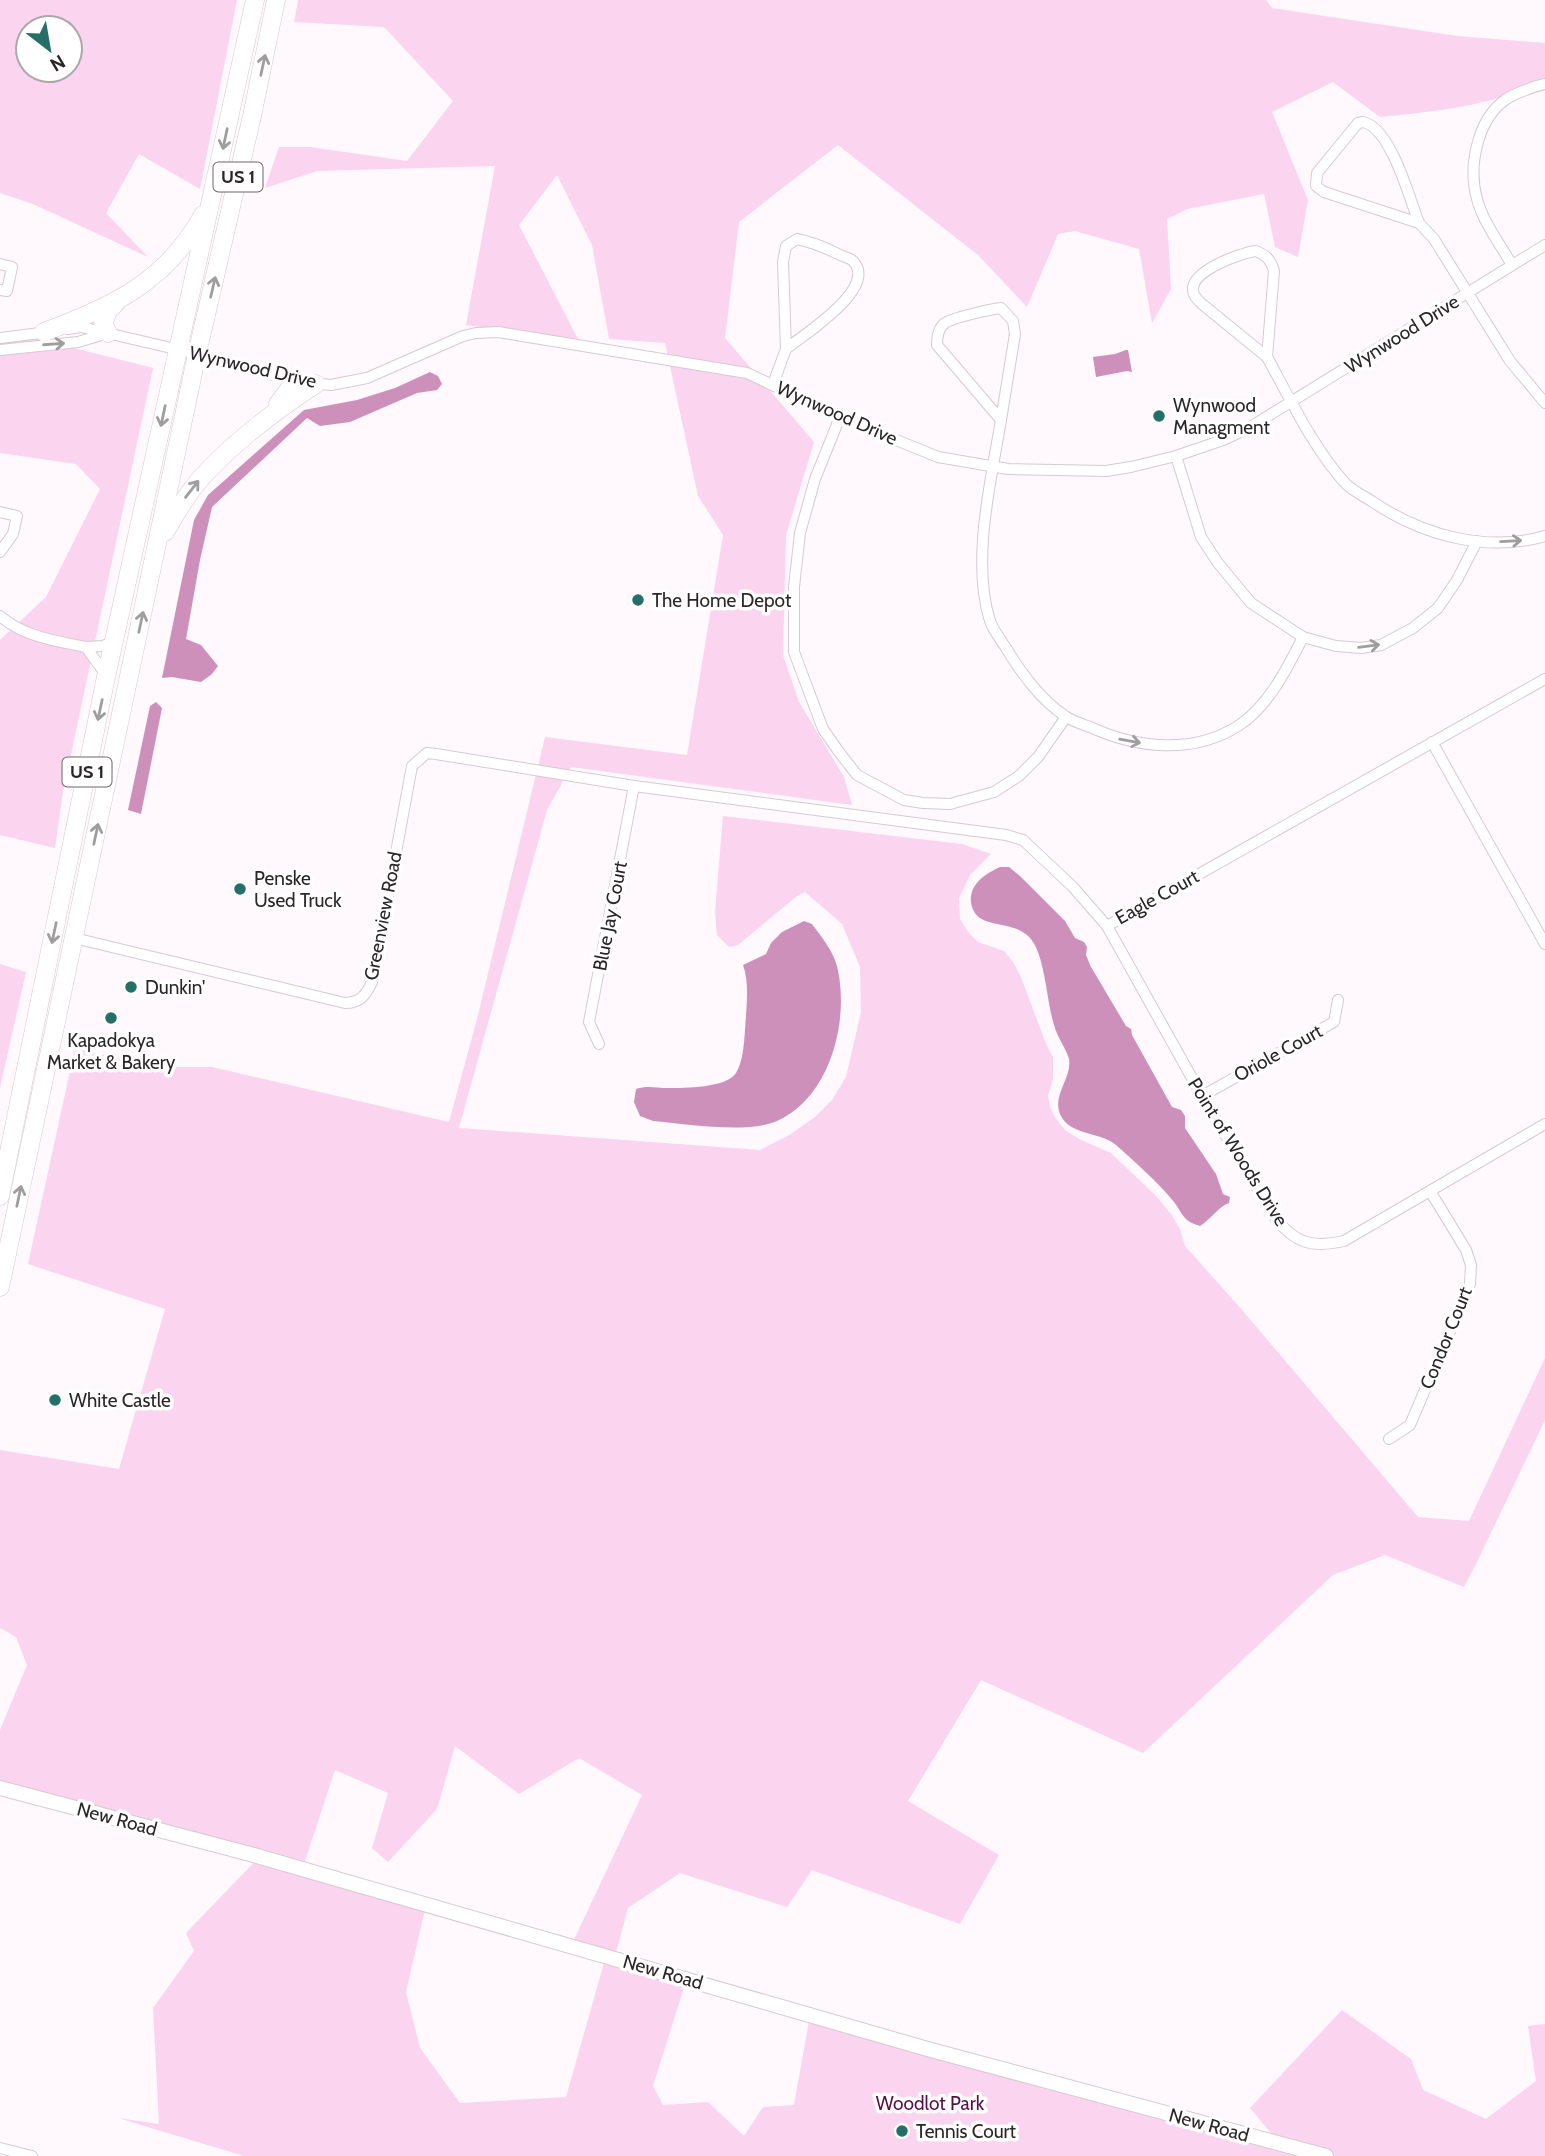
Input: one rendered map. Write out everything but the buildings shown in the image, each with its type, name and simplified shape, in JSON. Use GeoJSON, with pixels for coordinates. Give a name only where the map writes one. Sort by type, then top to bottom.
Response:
{"type":"FeatureCollection","features":[{"type":"Feature","properties":{"kind":"highway","name":"US 1"},"geometry":{"type":"LineString","coordinates":[[0,1196],[106,677],[254,0]]}},
{"type":"Feature","properties":{"kind":"highway","name":"US 1"},"geometry":{"type":"LineString","coordinates":[[0,1287],[197,354],[276,0]]}},
{"type":"Feature","properties":{"kind":"highway"},"geometry":{"type":"LineString","coordinates":[[44,332],[90,315],[123,297],[169,264],[194,230],[213,197]]}},
{"type":"Feature","properties":{"kind":"highway"},"geometry":{"type":"LineString","coordinates":[[108,333],[103,324],[108,311],[123,297]]}},
{"type":"Feature","properties":{"kind":"highway"},"geometry":{"type":"LineString","coordinates":[[272,413],[295,381]]}},
{"type":"Feature","properties":{"kind":"highway"},"geometry":{"type":"LineString","coordinates":[[157,548],[180,505],[202,477],[272,413],[316,384]]}},
{"type":"Feature","properties":{"kind":"street"},"geometry":{"type":"LineString","coordinates":[[1512,265],[1477,200],[1474,187],[1475,153],[1490,117],[1505,100],[1545,84]]}},
{"type":"Feature","properties":{"kind":"street"},"geometry":{"type":"LineString","coordinates":[[1419,223],[1316,187],[1317,173],[1358,123],[1372,125],[1390,149],[1419,223],[1434,239],[1469,293]]}},
{"type":"Feature","properties":{"kind":"street"},"geometry":{"type":"LineString","coordinates":[[773,384],[786,349],[783,262],[786,246],[797,239],[813,242],[853,261],[858,273],[857,285],[848,299],[786,349]]}},
{"type":"Feature","properties":{"kind":"street","name":"Wynwood Drive"},"geometry":{"type":"LineString","coordinates":[[0,338],[81,327],[316,384],[346,383],[367,378],[450,341],[476,333],[498,332],[747,373],[840,417],[938,457],[1008,469],[1106,471],[1176,456],[1247,429],[1545,245]]}},
{"type":"Feature","properties":{"kind":"street"},"geometry":{"type":"LineString","coordinates":[[1267,358],[1273,271],[1271,261],[1256,251],[1230,259],[1199,275],[1194,282],[1194,295],[1267,358],[1323,453],[1348,485],[1397,518],[1442,535],[1477,541],[1514,542],[1545,536]]}},
{"type":"Feature","properties":{"kind":"street"},"geometry":{"type":"LineString","coordinates":[[0,264],[12,267],[7,290],[0,290]]}},
{"type":"Feature","properties":{"kind":"street","name":"Wynwood Drive"},"geometry":{"type":"LineString","coordinates":[[1469,293],[1510,361],[1545,403]]}},
{"type":"Feature","properties":{"kind":"street"},"geometry":{"type":"LineString","coordinates":[[1001,420],[939,350],[938,336],[946,322],[1001,308],[1013,321],[1015,334],[982,558],[990,623],[1021,674],[1042,697],[1066,717],[1114,738],[1165,746],[1205,742],[1237,726],[1261,707],[1290,664],[1303,637]]}},
{"type":"Feature","properties":{"kind":"street"},"geometry":{"type":"LineString","coordinates":[[0,350],[78,342],[108,333]]}},
{"type":"Feature","properties":{"kind":"street"},"geometry":{"type":"LineString","coordinates":[[840,417],[815,479],[800,533],[794,587],[794,652],[823,729],[839,752],[857,775],[904,800],[950,804],[994,792],[1019,776],[1038,757],[1066,717]]}},
{"type":"Feature","properties":{"kind":"street"},"geometry":{"type":"LineString","coordinates":[[1176,456],[1201,537],[1219,563],[1251,603],[1303,637],[1336,646],[1361,648],[1381,645],[1413,628],[1438,608],[1457,580],[1477,541]]}},
{"type":"Feature","properties":{"kind":"street"},"geometry":{"type":"LineString","coordinates":[[0,512],[17,516],[13,534],[0,552]]}},
{"type":"Feature","properties":{"kind":"street"},"geometry":{"type":"LineString","coordinates":[[0,616],[10,625],[38,637],[86,647],[103,646],[114,641]]}},
{"type":"Feature","properties":{"kind":"street"},"geometry":{"type":"LineString","coordinates":[[86,647],[106,677]]}},
{"type":"Feature","properties":{"kind":"street","name":"Eagle Court"},"geometry":{"type":"LineString","coordinates":[[634,786],[1006,835],[1023,840],[1073,887],[1107,926],[1545,679]]}},
{"type":"Feature","properties":{"kind":"street"},"geometry":{"type":"LineString","coordinates":[[1432,742],[1545,944]]}},
{"type":"Feature","properties":{"kind":"street","name":"Greenview Road"},"geometry":{"type":"LineString","coordinates":[[74,938],[352,1003],[367,993],[372,982],[412,766],[420,758],[427,753],[436,754],[634,786]]}},
{"type":"Feature","properties":{"kind":"street","name":"Blue Jay Court"},"geometry":{"type":"LineString","coordinates":[[599,1044],[589,1022],[634,786]]}},
{"type":"Feature","properties":{"kind":"street","name":"Point of Woods Drive"},"geometry":{"type":"LineString","coordinates":[[1107,926],[1202,1096],[1275,1218],[1285,1231],[1312,1245],[1344,1241],[1545,1125]]}},
{"type":"Feature","properties":{"kind":"street","name":"Oriole Court"},"geometry":{"type":"LineString","coordinates":[[1202,1096],[1334,1022],[1338,1000]]}},
{"type":"Feature","properties":{"kind":"street","name":"Condor Court"},"geometry":{"type":"LineString","coordinates":[[1389,1439],[1410,1424],[1470,1284],[1471,1265],[1466,1250],[1430,1191]]}},
{"type":"Feature","properties":{"kind":"street","name":"New Road"},"geometry":{"type":"LineString","coordinates":[[0,1788],[275,1861],[931,2050],[1326,2156]]}},
{"type":"Feature","properties":{"kind":"street"},"geometry":{"type":"LineString","coordinates":[[0,2148],[32,2156]]}},
{"type":"Feature","properties":{"kind":"green space"},"geometry":{"type":"Polygon","coordinates":[[[0,0],[237,0],[200,189],[139,154],[106,213],[148,257],[33,204],[0,193],[0,0]]]}},
{"type":"Feature","properties":{"kind":"green space","name":"Woodlot Park"},"geometry":{"type":"Polygon","coordinates":[[[298,0],[1266,0],[1272,8],[1457,36],[1545,43],[1545,81],[1485,102],[1380,117],[1333,82],[1272,112],[1308,200],[1298,257],[1275,247],[1264,194],[1187,209],[1167,219],[1171,289],[1152,323],[1139,249],[1075,231],[1058,234],[1027,307],[978,255],[838,145],[739,222],[725,338],[814,442],[786,535],[783,655],[799,702],[844,777],[852,805],[571,767],[547,810],[459,1128],[760,1150],[791,1134],[815,1117],[832,1100],[846,1077],[861,1012],[860,967],[842,924],[805,892],[738,945],[729,947],[717,935],[715,912],[723,816],[962,844],[991,854],[970,875],[959,898],[960,919],[978,942],[1004,951],[1021,977],[1053,1057],[1053,1079],[1048,1096],[1054,1116],[1065,1130],[1111,1153],[1156,1196],[1180,1229],[1185,1246],[1418,1517],[1469,1521],[1545,1358],[1545,1420],[1464,1587],[1385,1555],[1333,1575],[1143,1753],[981,1680],[908,1801],[999,1855],[960,1924],[812,1870],[787,1907],[680,1873],[628,1908],[614,1960],[686,1981],[653,2086],[663,2105],[708,2102],[744,2136],[763,2107],[794,2105],[809,2021],[1280,2144],[1250,2108],[1342,2010],[1411,2059],[1423,2090],[1486,2119],[1536,2081],[1528,2026],[1545,2024],[1545,2156],[244,2156],[118,2118],[159,2124],[153,2008],[194,1951],[186,1933],[260,1856],[0,1786],[0,1730],[27,1665],[16,1637],[0,1628],[0,1450],[119,1469],[165,1309],[28,1264],[75,1048],[153,1067],[212,1067],[449,1122],[477,1019],[545,737],[687,755],[723,535],[698,496],[665,343],[609,339],[592,245],[557,175],[519,225],[579,341],[466,325],[495,166],[317,171],[265,188],[279,147],[310,147],[407,161],[453,101],[384,27],[294,22],[298,0]],[[455,1746],[437,1809],[388,1862],[372,1848],[388,1793],[335,1770],[302,1870],[426,1905],[406,1992],[420,2048],[460,2103],[566,2097],[606,1956],[572,1944],[642,1795],[579,1758],[519,1794],[455,1746]]]}},
{"type":"Feature","properties":{"kind":"green space"},"geometry":{"type":"Polygon","coordinates":[[[0,336],[34,338],[153,368],[63,792],[55,848],[0,835],[0,640],[46,597],[100,489],[76,464],[0,453],[0,336]]]}},
{"type":"Feature","properties":{"kind":"green space"},"geometry":{"type":"Polygon","coordinates":[[[0,964],[26,972],[0,1088],[0,964]]]}},
{"type":"Feature","properties":{"kind":"shaded area"},"geometry":{"type":"Polygon","coordinates":[[[1126,350],[1132,372],[1096,377],[1093,357],[1126,350]]]}},
{"type":"Feature","properties":{"kind":"shaded area"},"geometry":{"type":"Polygon","coordinates":[[[430,372],[438,376],[442,384],[437,390],[417,393],[350,422],[320,426],[307,418],[212,507],[186,639],[201,645],[218,666],[201,682],[162,678],[194,520],[208,495],[304,410],[357,400],[395,388],[430,372]]]}},
{"type":"Feature","properties":{"kind":"shaded area"},"geometry":{"type":"Polygon","coordinates":[[[156,702],[162,708],[141,814],[128,810],[150,706],[156,702]]]}},
{"type":"Feature","properties":{"kind":"shaded area"},"geometry":{"type":"Polygon","coordinates":[[[1000,867],[1009,867],[1021,877],[1065,921],[1075,938],[1084,942],[1091,967],[1126,1026],[1131,1029],[1172,1107],[1181,1110],[1185,1116],[1185,1128],[1216,1174],[1223,1194],[1230,1197],[1229,1203],[1200,1226],[1186,1219],[1161,1187],[1116,1145],[1076,1129],[1063,1119],[1058,1104],[1068,1072],[1069,1059],[1054,1025],[1037,950],[1026,934],[983,920],[976,915],[972,907],[974,887],[988,873],[1000,867]]]}},
{"type":"Feature","properties":{"kind":"shaded area"},"geometry":{"type":"Polygon","coordinates":[[[804,921],[812,924],[835,960],[841,1009],[832,1054],[811,1094],[796,1110],[777,1121],[750,1127],[682,1124],[653,1121],[640,1116],[634,1102],[636,1089],[705,1086],[724,1082],[736,1073],[743,1052],[747,1006],[743,965],[766,954],[771,943],[782,932],[804,921]]]}},
{"type":"Feature","properties":{"kind":"place","name":"Wynwood Managment"},"geometry":{"type":"Point","coordinates":[1159,416]}},
{"type":"Feature","properties":{"kind":"place","name":"The Home Depot"},"geometry":{"type":"Point","coordinates":[638,600]}},
{"type":"Feature","properties":{"kind":"place","name":"Penske Used Truck"},"geometry":{"type":"Point","coordinates":[240,889]}},
{"type":"Feature","properties":{"kind":"place","name":"Dunkin'"},"geometry":{"type":"Point","coordinates":[131,987]}},
{"type":"Feature","properties":{"kind":"place","name":"Kapadokya Market & Bakery"},"geometry":{"type":"Point","coordinates":[111,1018]}},
{"type":"Feature","properties":{"kind":"place","name":"White Castle"},"geometry":{"type":"Point","coordinates":[55,1400]}},
{"type":"Feature","properties":{"kind":"place","name":"Tennis Court"},"geometry":{"type":"Point","coordinates":[902,2131]}}]}
